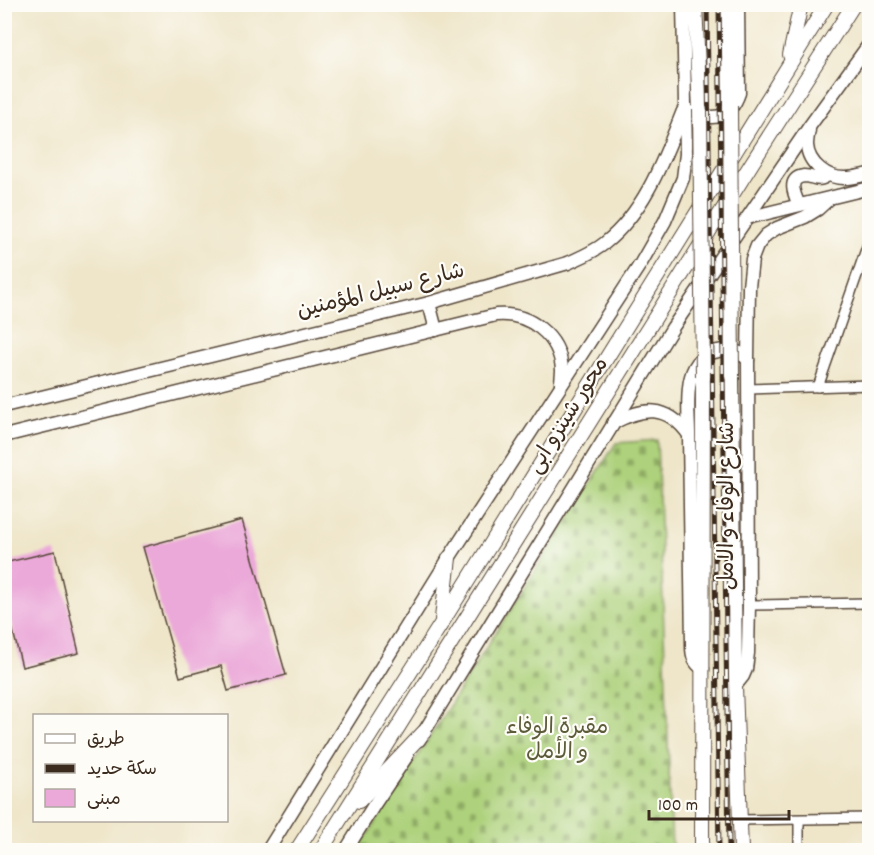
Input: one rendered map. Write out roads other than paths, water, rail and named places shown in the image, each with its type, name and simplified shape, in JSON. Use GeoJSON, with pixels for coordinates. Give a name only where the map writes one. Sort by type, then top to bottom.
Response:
{"type":"FeatureCollection","features":[{"type":"Feature","properties":{"kind":"main road"},"geometry":{"type":"LineString","coordinates":[[695,4],[703,377],[703,669]]}},
{"type":"Feature","properties":{"kind":"main road"},"geometry":{"type":"LineString","coordinates":[[728,4],[735,686]]}},
{"type":"Feature","properties":{"kind":"main road"},"geometry":{"type":"LineString","coordinates":[[784,74],[801,4]]}},
{"type":"Feature","properties":{"kind":"main road","name":"محور شينزو ابى"},"geometry":{"type":"LineString","coordinates":[[297,850],[441,624],[827,4]]}},
{"type":"Feature","properties":{"kind":"main road","name":"محور شينزو ابى"},"geometry":{"type":"LineString","coordinates":[[321,850],[854,4]]}},
{"type":"Feature","properties":{"kind":"main road"},"geometry":{"type":"LineString","coordinates":[[441,624],[449,558]]}},
{"type":"Feature","properties":{"kind":"main road","name":"شارع الوفاء و الامل"},"geometry":{"type":"LineString","coordinates":[[702,850],[703,669]]}},
{"type":"Feature","properties":{"kind":"main road","name":"شارع الوفاء و الامل"},"geometry":{"type":"LineString","coordinates":[[735,686],[741,850]]}},
{"type":"Feature","properties":{"kind":"main road"},"geometry":{"type":"LineString","coordinates":[[337,825],[424,732]]}},
{"type":"Feature","properties":{"kind":"street"},"geometry":{"type":"LineString","coordinates":[[268,850],[449,558],[665,221],[683,178],[686,154],[683,4]]}},
{"type":"Feature","properties":{"kind":"street"},"geometry":{"type":"LineString","coordinates":[[686,104],[693,112],[704,117],[716,117],[727,113],[735,104],[739,93],[738,4]]}},
{"type":"Feature","properties":{"kind":"street"},"geometry":{"type":"LineString","coordinates":[[345,850],[424,732],[612,424],[674,327],[809,127],[870,43]]}},
{"type":"Feature","properties":{"kind":"street","name":"شارع سبيل المؤمنين"},"geometry":{"type":"LineString","coordinates":[[4,406],[429,303],[568,263],[604,244],[634,213],[663,162],[686,104]]}},
{"type":"Feature","properties":{"kind":"street"},"geometry":{"type":"LineString","coordinates":[[809,127],[807,144],[810,156],[828,175],[847,178],[870,174]]}},
{"type":"Feature","properties":{"kind":"street"},"geometry":{"type":"LineString","coordinates":[[799,205],[793,189],[797,179],[804,176],[820,179],[828,175]]}},
{"type":"Feature","properties":{"kind":"street"},"geometry":{"type":"LineString","coordinates":[[747,218],[870,188]]}},
{"type":"Feature","properties":{"kind":"street","name":"شارع الوفاء و الامل"},"geometry":{"type":"LineString","coordinates":[[735,686],[746,669],[749,605],[749,273],[757,246],[766,235],[805,217],[828,199]]}},
{"type":"Feature","properties":{"kind":"street"},"geometry":{"type":"LineString","coordinates":[[818,387],[870,238]]}},
{"type":"Feature","properties":{"kind":"street"},"geometry":{"type":"LineString","coordinates":[[429,303],[436,330]]}},
{"type":"Feature","properties":{"kind":"street"},"geometry":{"type":"LineString","coordinates":[[4,436],[496,315],[512,315],[527,319],[546,333],[556,350],[562,368],[561,386]]}},
{"type":"Feature","properties":{"kind":"street"},"geometry":{"type":"LineString","coordinates":[[689,435],[689,384],[693,369],[698,362],[705,356],[720,350],[737,351],[748,360]]}},
{"type":"Feature","properties":{"kind":"street"},"geometry":{"type":"LineString","coordinates":[[749,389],[870,385]]}},
{"type":"Feature","properties":{"kind":"street","name":"شارع الوفاء و الامل"},"geometry":{"type":"LineString","coordinates":[[612,424],[636,413],[651,411],[678,421],[689,435],[692,653],[698,666],[703,669]]}},
{"type":"Feature","properties":{"kind":"street"},"geometry":{"type":"LineString","coordinates":[[749,605],[870,603]]}},
{"type":"Feature","properties":{"kind":"street"},"geometry":{"type":"LineString","coordinates":[[740,820],[870,818]]}},
{"type":"Feature","properties":{"kind":"street"},"geometry":{"type":"LineString","coordinates":[[799,820],[799,850]]}},
{"type":"Feature","properties":{"kind":"railway"},"geometry":{"type":"LineString","coordinates":[[707,4],[719,850]]}},
{"type":"Feature","properties":{"kind":"railway"},"geometry":{"type":"LineString","coordinates":[[719,4],[729,850]]}},
{"type":"Feature","properties":{"kind":"park label","name":"مقبرة الوفاء و الأمل"},"geometry":{"type":"Point","coordinates":[557,740]}}]}
